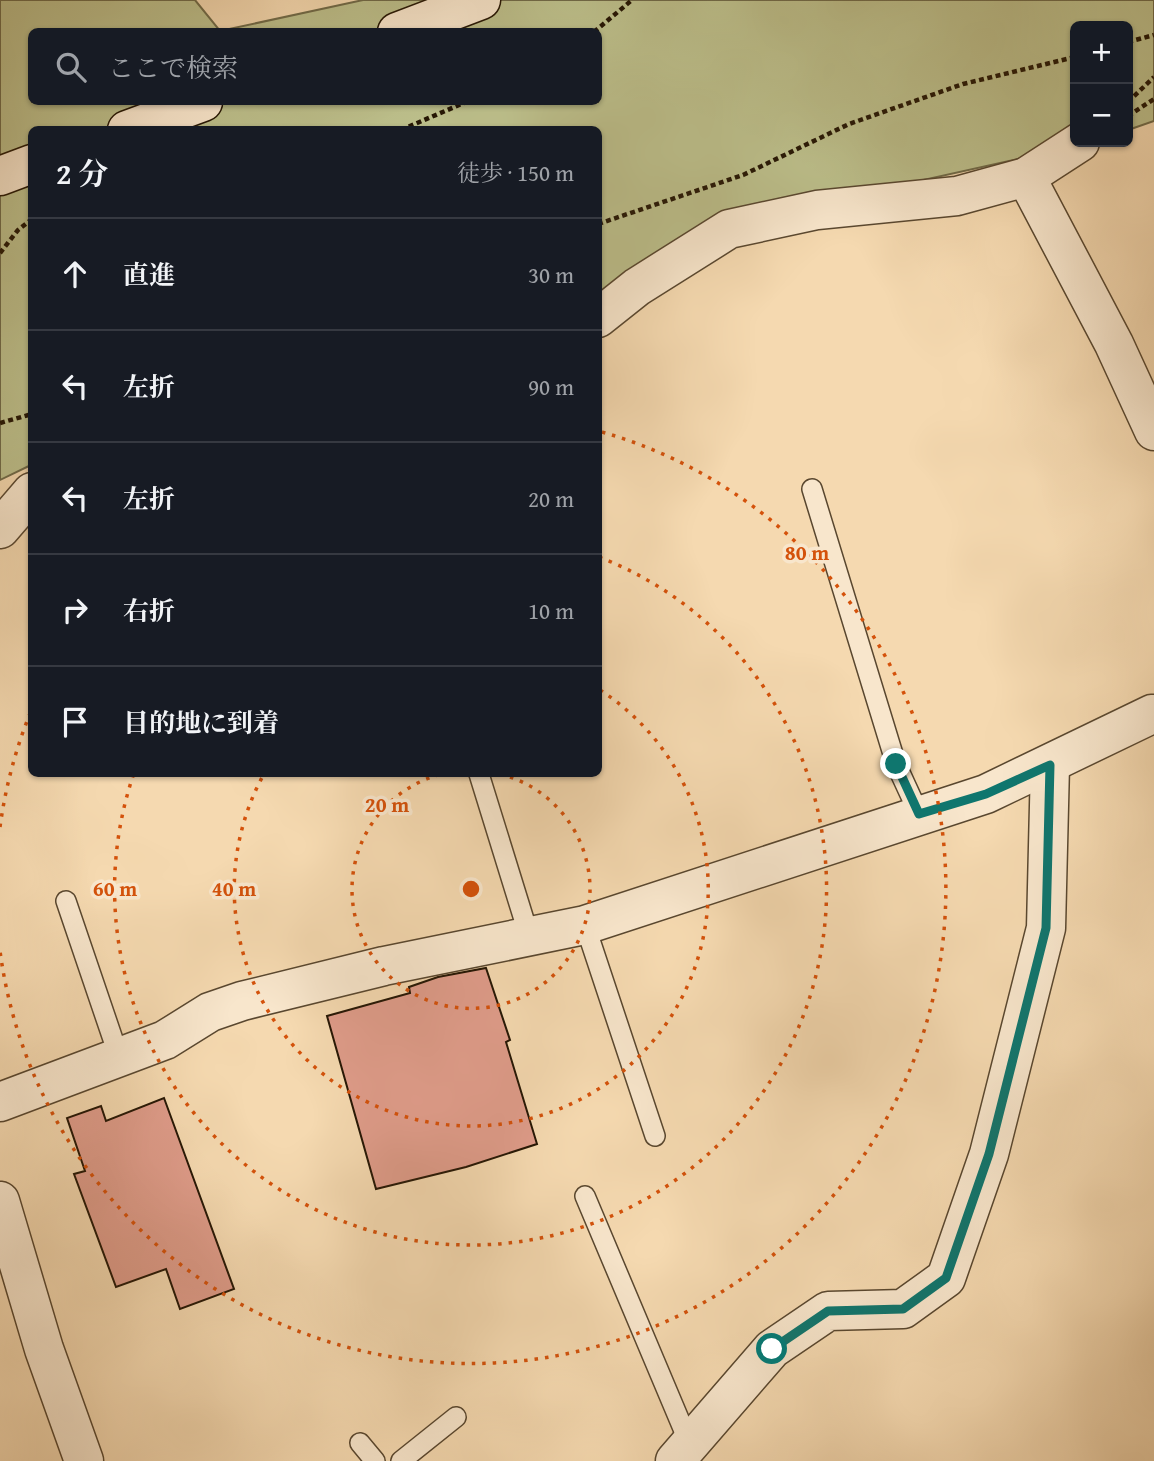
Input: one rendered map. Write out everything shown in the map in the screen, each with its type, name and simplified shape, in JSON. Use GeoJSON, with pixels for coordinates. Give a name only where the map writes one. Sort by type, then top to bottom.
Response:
{"type":"FeatureCollection","features":[{"type":"Feature","properties":{"kind":"street"},"geometry":{"type":"LineString","coordinates":[[408,28],[481,0]]}},
{"type":"Feature","properties":{"kind":"street"},"geometry":{"type":"LineString","coordinates":[[138,126],[195,105]]}},
{"type":"Feature","properties":{"kind":"street"},"geometry":{"type":"LineString","coordinates":[[602,315],[637,287],[729,229],[817,210],[957,196],[1026,177],[1072,147]]}},
{"type":"Feature","properties":{"kind":"street"},"geometry":{"type":"LineString","coordinates":[[0,176],[28,166]]}},
{"type":"Feature","properties":{"kind":"street"},"geometry":{"type":"LineString","coordinates":[[1026,177],[1114,344],[1154,431]]}},
{"type":"Feature","properties":{"kind":"street"},"geometry":{"type":"LineString","coordinates":[[0,529],[28,497]]}},
{"type":"Feature","properties":{"kind":"street"},"geometry":{"type":"LineString","coordinates":[[0,1102],[165,1040],[210,1012],[242,1002],[384,966],[530,939],[584,925],[986,794],[1050,765],[1153,712]]}},
{"type":"Feature","properties":{"kind":"street"},"geometry":{"type":"LineString","coordinates":[[682,1453],[772,1349],[828,1311],[903,1309],[946,1278],[989,1154],[1046,928],[1050,765]]}},
{"type":"Feature","properties":{"kind":"street"},"geometry":{"type":"LineString","coordinates":[[0,1201],[44,1349],[84,1461]]}},
{"type":"Feature","properties":{"kind":"lane"},"geometry":{"type":"LineString","coordinates":[[812,489],[896,764],[919,814]]}},
{"type":"Feature","properties":{"kind":"lane"},"geometry":{"type":"LineString","coordinates":[[480,777],[530,939]]}},
{"type":"Feature","properties":{"kind":"lane"},"geometry":{"type":"LineString","coordinates":[[66,901],[119,1057]]}},
{"type":"Feature","properties":{"kind":"lane"},"geometry":{"type":"LineString","coordinates":[[584,925],[655,1136]]}},
{"type":"Feature","properties":{"kind":"lane"},"geometry":{"type":"LineString","coordinates":[[585,1196],[682,1453]]}},
{"type":"Feature","properties":{"kind":"lane"},"geometry":{"type":"LineString","coordinates":[[401,1461],[456,1417]]}},
{"type":"Feature","properties":{"kind":"lane"},"geometry":{"type":"LineString","coordinates":[[360,1443],[375,1461]]}},
{"type":"Feature","properties":{"kind":"path"},"geometry":{"type":"LineString","coordinates":[[599,28],[632,0]]}},
{"type":"Feature","properties":{"kind":"path"},"geometry":{"type":"LineString","coordinates":[[1133,41],[1154,35]]}},
{"type":"Feature","properties":{"kind":"path"},"geometry":{"type":"LineString","coordinates":[[602,223],[743,175],[874,115],[962,85],[1070,58]]}},
{"type":"Feature","properties":{"kind":"path"},"geometry":{"type":"LineString","coordinates":[[1133,97],[1154,77]]}},
{"type":"Feature","properties":{"kind":"path"},"geometry":{"type":"LineString","coordinates":[[1133,113],[1154,99]]}},
{"type":"Feature","properties":{"kind":"path"},"geometry":{"type":"LineString","coordinates":[[410,126],[459,105]]}},
{"type":"Feature","properties":{"kind":"path"},"geometry":{"type":"LineString","coordinates":[[0,253],[18,230],[28,222]]}},
{"type":"Feature","properties":{"kind":"path"},"geometry":{"type":"LineString","coordinates":[[0,423],[28,415]]}},
{"type":"Feature","properties":{"kind":"green space"},"geometry":{"type":"Polygon","coordinates":[[[0,0],[195,0],[218,28],[28,28],[28,105],[602,105],[602,28],[234,28],[363,0],[1154,0],[1154,121],[1133,128],[1133,21],[1070,21],[1072,147],[702,229],[602,301],[602,126],[28,126],[28,466],[0,480],[0,0]]]}},
{"type":"Feature","properties":{"kind":"building"},"geometry":{"type":"Polygon","coordinates":[[[486,968],[510,1040],[506,1042],[537,1144],[466,1167],[376,1189],[327,1016],[410,993],[409,987],[438,977],[486,968]]]}},
{"type":"Feature","properties":{"kind":"building"},"geometry":{"type":"Polygon","coordinates":[[[164,1098],[234,1289],[180,1309],[166,1269],[116,1287],[74,1174],[85,1171],[67,1118],[101,1106],[106,1121],[164,1098]]]}},
{"type":"Feature","properties":{"kind":"route"},"geometry":{"type":"LineString","coordinates":[[772,1349],[828,1311],[903,1309],[946,1278],[989,1154],[1046,928],[1050,765],[986,794],[919,814],[896,764]]}}]}
